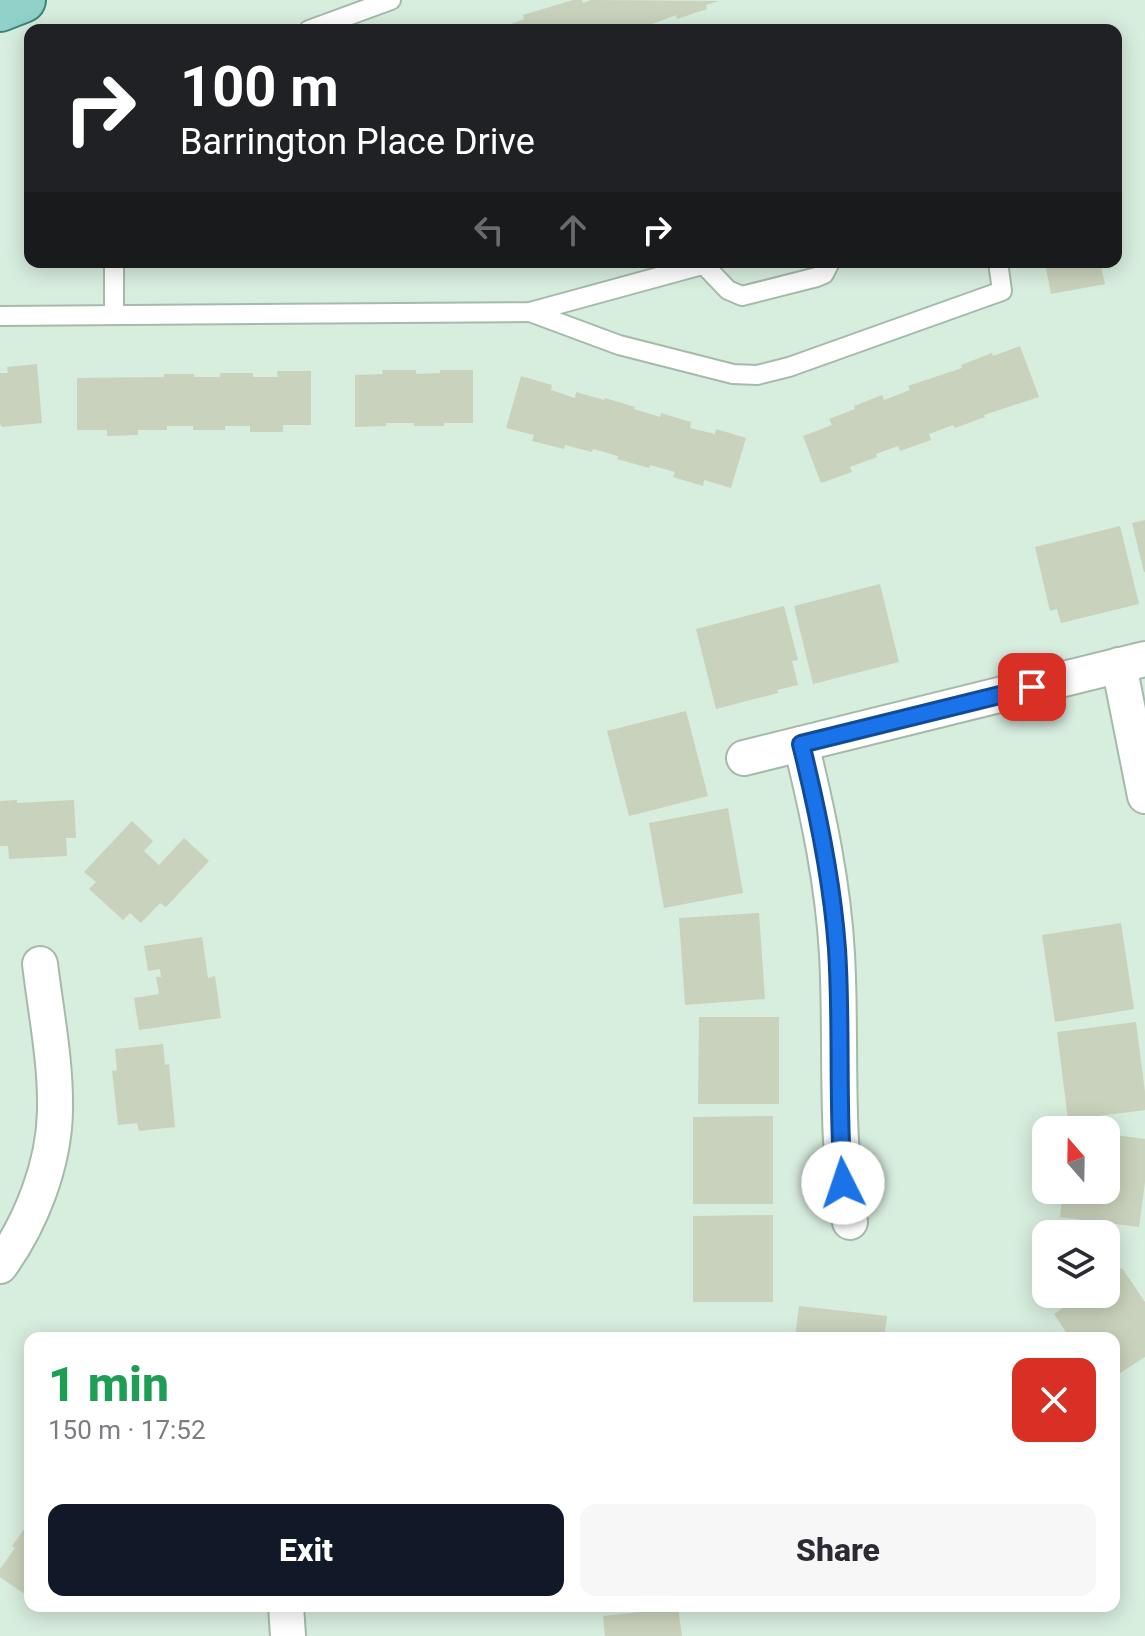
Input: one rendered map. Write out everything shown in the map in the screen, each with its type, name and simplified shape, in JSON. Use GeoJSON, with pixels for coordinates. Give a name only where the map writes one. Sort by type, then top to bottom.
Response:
{"type":"FeatureCollection","features":[{"type":"Feature","properties":{"kind":"main road"},"geometry":{"type":"LineString","coordinates":[[0,9],[23,0]]}},
{"type":"Feature","properties":{"kind":"street"},"geometry":{"type":"LineString","coordinates":[[744,758],[1132,662],[1145,796]]}},
{"type":"Feature","properties":{"kind":"street"},"geometry":{"type":"LineString","coordinates":[[801,744],[819,815],[832,900],[838,993],[839,1135],[850,1222]]}},
{"type":"Feature","properties":{"kind":"street"},"geometry":{"type":"LineString","coordinates":[[0,1266],[16,1241],[36,1197],[53,1134],[54,1072],[40,964]]}},
{"type":"Feature","properties":{"kind":"street"},"geometry":{"type":"LineString","coordinates":[[286,1612],[288,1636]]}},
{"type":"Feature","properties":{"kind":"lane"},"geometry":{"type":"LineString","coordinates":[[325,24],[391,0]]}},
{"type":"Feature","properties":{"kind":"lane"},"geometry":{"type":"LineString","coordinates":[[114,268],[114,314]]}},
{"type":"Feature","properties":{"kind":"lane"},"geometry":{"type":"LineString","coordinates":[[0,316],[530,312],[690,268]]}},
{"type":"Feature","properties":{"kind":"lane"},"geometry":{"type":"LineString","coordinates":[[712,268],[728,290],[742,296],[817,277],[824,274],[827,268]]}},
{"type":"Feature","properties":{"kind":"lane"},"geometry":{"type":"LineString","coordinates":[[530,312],[619,345],[733,374],[757,375],[789,367],[1002,291],[999,268]]}},
{"type":"Feature","properties":{"kind":"building"},"geometry":{"type":"Polygon","coordinates":[[[573,0],[582,0],[583,3],[591,0],[719,1],[706,5],[707,9],[652,24],[511,24],[524,19],[523,15],[573,0]]]}},
{"type":"Feature","properties":{"kind":"building"},"geometry":{"type":"Polygon","coordinates":[[[1046,268],[1101,268],[1105,284],[1051,294],[1046,268]]]}},
{"type":"Feature","properties":{"kind":"building"},"geometry":{"type":"Polygon","coordinates":[[[1020,346],[1039,397],[955,428],[953,425],[929,434],[931,440],[900,451],[898,446],[876,454],[877,457],[850,467],[852,472],[821,483],[803,436],[832,425],[829,419],[855,409],[854,406],[882,395],[884,400],[910,390],[908,386],[962,368],[961,365],[992,353],[993,356],[1020,346]]]}},
{"type":"Feature","properties":{"kind":"building"},"geometry":{"type":"Polygon","coordinates":[[[37,364],[42,423],[2,427],[0,373],[8,373],[7,367],[37,364]]]}},
{"type":"Feature","properties":{"kind":"building"},"geometry":{"type":"Polygon","coordinates":[[[382,370],[416,370],[416,374],[473,370],[473,423],[414,426],[414,423],[386,423],[386,426],[355,427],[355,375],[383,374],[382,370]]]}},
{"type":"Feature","properties":{"kind":"building"},"geometry":{"type":"Polygon","coordinates":[[[277,371],[311,371],[311,425],[283,425],[283,432],[250,432],[250,426],[193,430],[193,426],[167,426],[167,430],[138,430],[138,435],[107,436],[107,430],[77,430],[77,378],[164,377],[164,374],[220,377],[220,373],[278,377],[277,371]]]}},
{"type":"Feature","properties":{"kind":"building"},"geometry":{"type":"Polygon","coordinates":[[[521,376],[552,385],[551,390],[575,398],[576,392],[605,398],[660,417],[661,413],[691,422],[690,428],[715,434],[716,429],[746,438],[731,488],[704,480],[703,486],[673,477],[675,472],[650,465],[649,468],[593,449],[592,452],[565,445],[564,449],[532,441],[534,435],[506,428],[521,376]]]}},
{"type":"Feature","properties":{"kind":"building"},"geometry":{"type":"Polygon","coordinates":[[[1145,520],[1145,572],[1144,572],[1132,523],[1145,520]]]}},
{"type":"Feature","properties":{"kind":"building"},"geometry":{"type":"Polygon","coordinates":[[[1120,526],[1139,604],[1061,623],[1057,609],[1050,611],[1035,547],[1120,526]]]}},
{"type":"Feature","properties":{"kind":"building"},"geometry":{"type":"Polygon","coordinates":[[[880,584],[899,662],[813,684],[794,606],[880,584]]]}},
{"type":"Feature","properties":{"kind":"building"},"geometry":{"type":"Polygon","coordinates":[[[784,606],[798,660],[792,661],[798,685],[716,709],[696,629],[784,606]]]}},
{"type":"Feature","properties":{"kind":"building"},"geometry":{"type":"Polygon","coordinates":[[[686,711],[708,796],[629,816],[607,731],[686,711]]]}},
{"type":"Feature","properties":{"kind":"building"},"geometry":{"type":"Polygon","coordinates":[[[17,800],[17,803],[74,800],[76,838],[66,838],[67,856],[9,859],[8,846],[0,846],[0,801],[17,800]]]}},
{"type":"Feature","properties":{"kind":"building"},"geometry":{"type":"Polygon","coordinates":[[[728,808],[743,893],[664,908],[649,823],[728,808]]]}},
{"type":"Feature","properties":{"kind":"building"},"geometry":{"type":"Polygon","coordinates":[[[132,821],[153,841],[144,851],[159,865],[184,838],[209,861],[166,907],[160,903],[141,923],[130,913],[123,920],[89,889],[96,882],[84,872],[132,821]]]}},
{"type":"Feature","properties":{"kind":"building"},"geometry":{"type":"Polygon","coordinates":[[[759,913],[765,999],[685,1005],[679,918],[759,913]]]}},
{"type":"Feature","properties":{"kind":"building"},"geometry":{"type":"Polygon","coordinates":[[[1121,923],[1134,1009],[1055,1022],[1042,935],[1121,923]]]}},
{"type":"Feature","properties":{"kind":"building"},"geometry":{"type":"Polygon","coordinates":[[[202,937],[208,978],[215,976],[221,1018],[139,1030],[134,998],[159,994],[156,977],[161,977],[160,969],[148,971],[144,946],[202,937]]]}},
{"type":"Feature","properties":{"kind":"building"},"geometry":{"type":"Polygon","coordinates":[[[699,1017],[779,1017],[779,1104],[698,1104],[699,1017]]]}},
{"type":"Feature","properties":{"kind":"building"},"geometry":{"type":"Polygon","coordinates":[[[1136,1022],[1145,1110],[1099,1116],[1068,1116],[1057,1032],[1136,1022]]]}},
{"type":"Feature","properties":{"kind":"building"},"geometry":{"type":"Polygon","coordinates":[[[163,1044],[165,1065],[169,1064],[175,1127],[139,1131],[137,1123],[118,1125],[112,1071],[117,1070],[115,1049],[163,1044]]]}},
{"type":"Feature","properties":{"kind":"building"},"geometry":{"type":"Polygon","coordinates":[[[773,1116],[773,1204],[693,1204],[693,1117],[773,1116]]]}},
{"type":"Feature","properties":{"kind":"building"},"geometry":{"type":"Polygon","coordinates":[[[1120,1136],[1145,1139],[1145,1182],[1139,1227],[1120,1225],[1120,1220],[1060,1217],[1061,1204],[1120,1204],[1120,1136]]]}},
{"type":"Feature","properties":{"kind":"building"},"geometry":{"type":"Polygon","coordinates":[[[773,1215],[773,1302],[693,1302],[693,1216],[773,1215]]]}},
{"type":"Feature","properties":{"kind":"building"},"geometry":{"type":"Polygon","coordinates":[[[1122,1268],[1145,1302],[1145,1357],[1120,1373],[1120,1332],[1066,1332],[1054,1314],[1063,1308],[1120,1308],[1122,1268]]]}},
{"type":"Feature","properties":{"kind":"building"},"geometry":{"type":"Polygon","coordinates":[[[799,1306],[887,1316],[885,1332],[796,1332],[799,1306]]]}},
{"type":"Feature","properties":{"kind":"building"},"geometry":{"type":"Polygon","coordinates":[[[24,1529],[24,1594],[0,1577],[0,1569],[15,1548],[12,1546],[24,1529]]]}},
{"type":"Feature","properties":{"kind":"building"},"geometry":{"type":"Polygon","coordinates":[[[679,1612],[682,1636],[605,1636],[603,1616],[679,1612]]]}},
{"type":"Feature","properties":{"kind":"route"},"geometry":{"type":"LineString","coordinates":[[843,1183],[839,1135],[837,952],[819,815],[801,744],[1032,687]]}}]}
